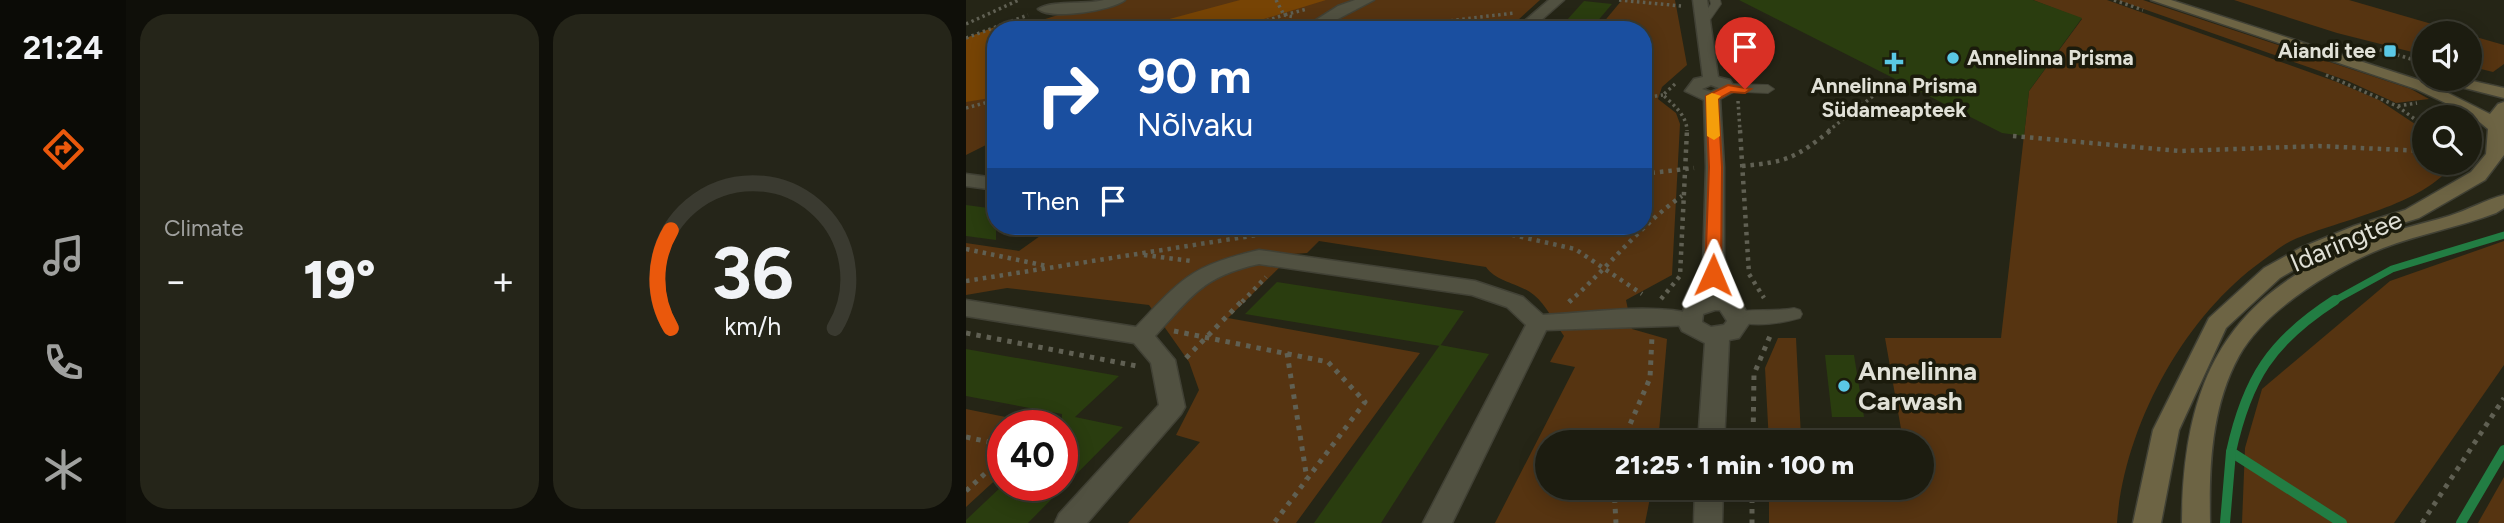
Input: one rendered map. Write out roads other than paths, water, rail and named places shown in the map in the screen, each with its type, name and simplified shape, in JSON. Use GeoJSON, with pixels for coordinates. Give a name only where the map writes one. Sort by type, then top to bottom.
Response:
{"type":"FeatureCollection","features":[{"type":"Feature","properties":{"kind":"main road"},"geometry":{"type":"LineString","coordinates":[[2194,0],[2412,69]]}},
{"type":"Feature","properties":{"kind":"main road"},"geometry":{"type":"LineString","coordinates":[[2155,7],[2422,86],[2477,112],[2502,131]]}},
{"type":"Feature","properties":{"kind":"main road"},"geometry":{"type":"LineString","coordinates":[[2482,88],[2504,93]]}},
{"type":"Feature","properties":{"kind":"main road","name":"Idaringtee"},"geometry":{"type":"LineString","coordinates":[[2147,523],[2166,430],[2217,324],[2272,273],[2307,253],[2361,230],[2412,214],[2478,176],[2495,155],[2502,131],[2498,111],[2504,107]]}},
{"type":"Feature","properties":{"kind":"main road","name":"Idaringtee"},"geometry":{"type":"LineString","coordinates":[[2196,523],[2198,453],[2208,402],[2234,345],[2266,312],[2322,268],[2374,245],[2485,211],[2504,201]]}},
{"type":"Feature","properties":{"kind":"street"},"geometry":{"type":"LineString","coordinates":[[1045,9],[1091,8],[1118,0]]}},
{"type":"Feature","properties":{"kind":"street"},"geometry":{"type":"LineString","coordinates":[[1323,21],[1367,0]]}},
{"type":"Feature","properties":{"kind":"street"},"geometry":{"type":"LineString","coordinates":[[1531,21],[1557,0]]}},
{"type":"Feature","properties":{"kind":"street"},"geometry":{"type":"LineString","coordinates":[[1700,0],[1703,22],[1724,89],[1716,167],[1713,302]]}},
{"type":"Feature","properties":{"kind":"street"},"geometry":{"type":"LineString","coordinates":[[966,180],[987,183]]}},
{"type":"Feature","properties":{"kind":"street"},"geometry":{"type":"LineString","coordinates":[[1145,331],[1195,279],[1223,265],[1259,257],[1475,288],[1515,302],[1548,323],[1655,309],[1689,320]]}},
{"type":"Feature","properties":{"kind":"street"},"geometry":{"type":"LineString","coordinates":[[1713,302],[1727,304],[1739,317],[1731,332],[1717,337],[1694,331],[1689,320],[1693,310],[1713,302]]}},
{"type":"Feature","properties":{"kind":"street"},"geometry":{"type":"LineString","coordinates":[[966,308],[1145,331]]}},
{"type":"Feature","properties":{"kind":"street"},"geometry":{"type":"LineString","coordinates":[[1437,523],[1548,323]]}},
{"type":"Feature","properties":{"kind":"street"},"geometry":{"type":"LineString","coordinates":[[1069,523],[1172,407],[1163,360],[1145,331]]}},
{"type":"Feature","properties":{"kind":"street"},"geometry":{"type":"LineString","coordinates":[[1712,430],[1717,337]]}},
{"type":"Feature","properties":{"kind":"street"},"geometry":{"type":"LineString","coordinates":[[1708,523],[1709,500]]}},
{"type":"Feature","properties":{"kind":"lane"},"geometry":{"type":"LineString","coordinates":[[1703,22],[1716,5],[1715,0]]}},
{"type":"Feature","properties":{"kind":"lane"},"geometry":{"type":"LineString","coordinates":[[1724,89],[1768,89]]}},
{"type":"Feature","properties":{"kind":"lane"},"geometry":{"type":"LineString","coordinates":[[1739,317],[1773,318],[1794,314]]}},
{"type":"Feature","properties":{"kind":"waterway"},"geometry":{"type":"LineString","coordinates":[[2332,302],[2392,269],[2504,235]]}},
{"type":"Feature","properties":{"kind":"waterway"},"geometry":{"type":"LineString","coordinates":[[2231,452],[2245,403],[2265,364],[2294,331],[2332,302]]}},
{"type":"Feature","properties":{"kind":"waterway"},"geometry":{"type":"LineString","coordinates":[[2461,523],[2504,450]]}},
{"type":"Feature","properties":{"kind":"waterway"},"geometry":{"type":"LineString","coordinates":[[2225,523],[2231,452]]}},
{"type":"Feature","properties":{"kind":"waterway"},"geometry":{"type":"LineString","coordinates":[[2231,452],[2342,523]]}},
{"type":"Feature","properties":{"kind":"place","name":"Aiandi tee"},"geometry":{"type":"Point","coordinates":[2390,51]}},
{"type":"Feature","properties":{"kind":"place","name":"Annelinna Prisma"},"geometry":{"type":"Point","coordinates":[1953,58]}},
{"type":"Feature","properties":{"kind":"place","name":"Annelinna Prisma Südameapteek"},"geometry":{"type":"Point","coordinates":[1894,62]}},
{"type":"Feature","properties":{"kind":"place","name":"Annelinna Carwash"},"geometry":{"type":"Point","coordinates":[1844,386]}}]}
